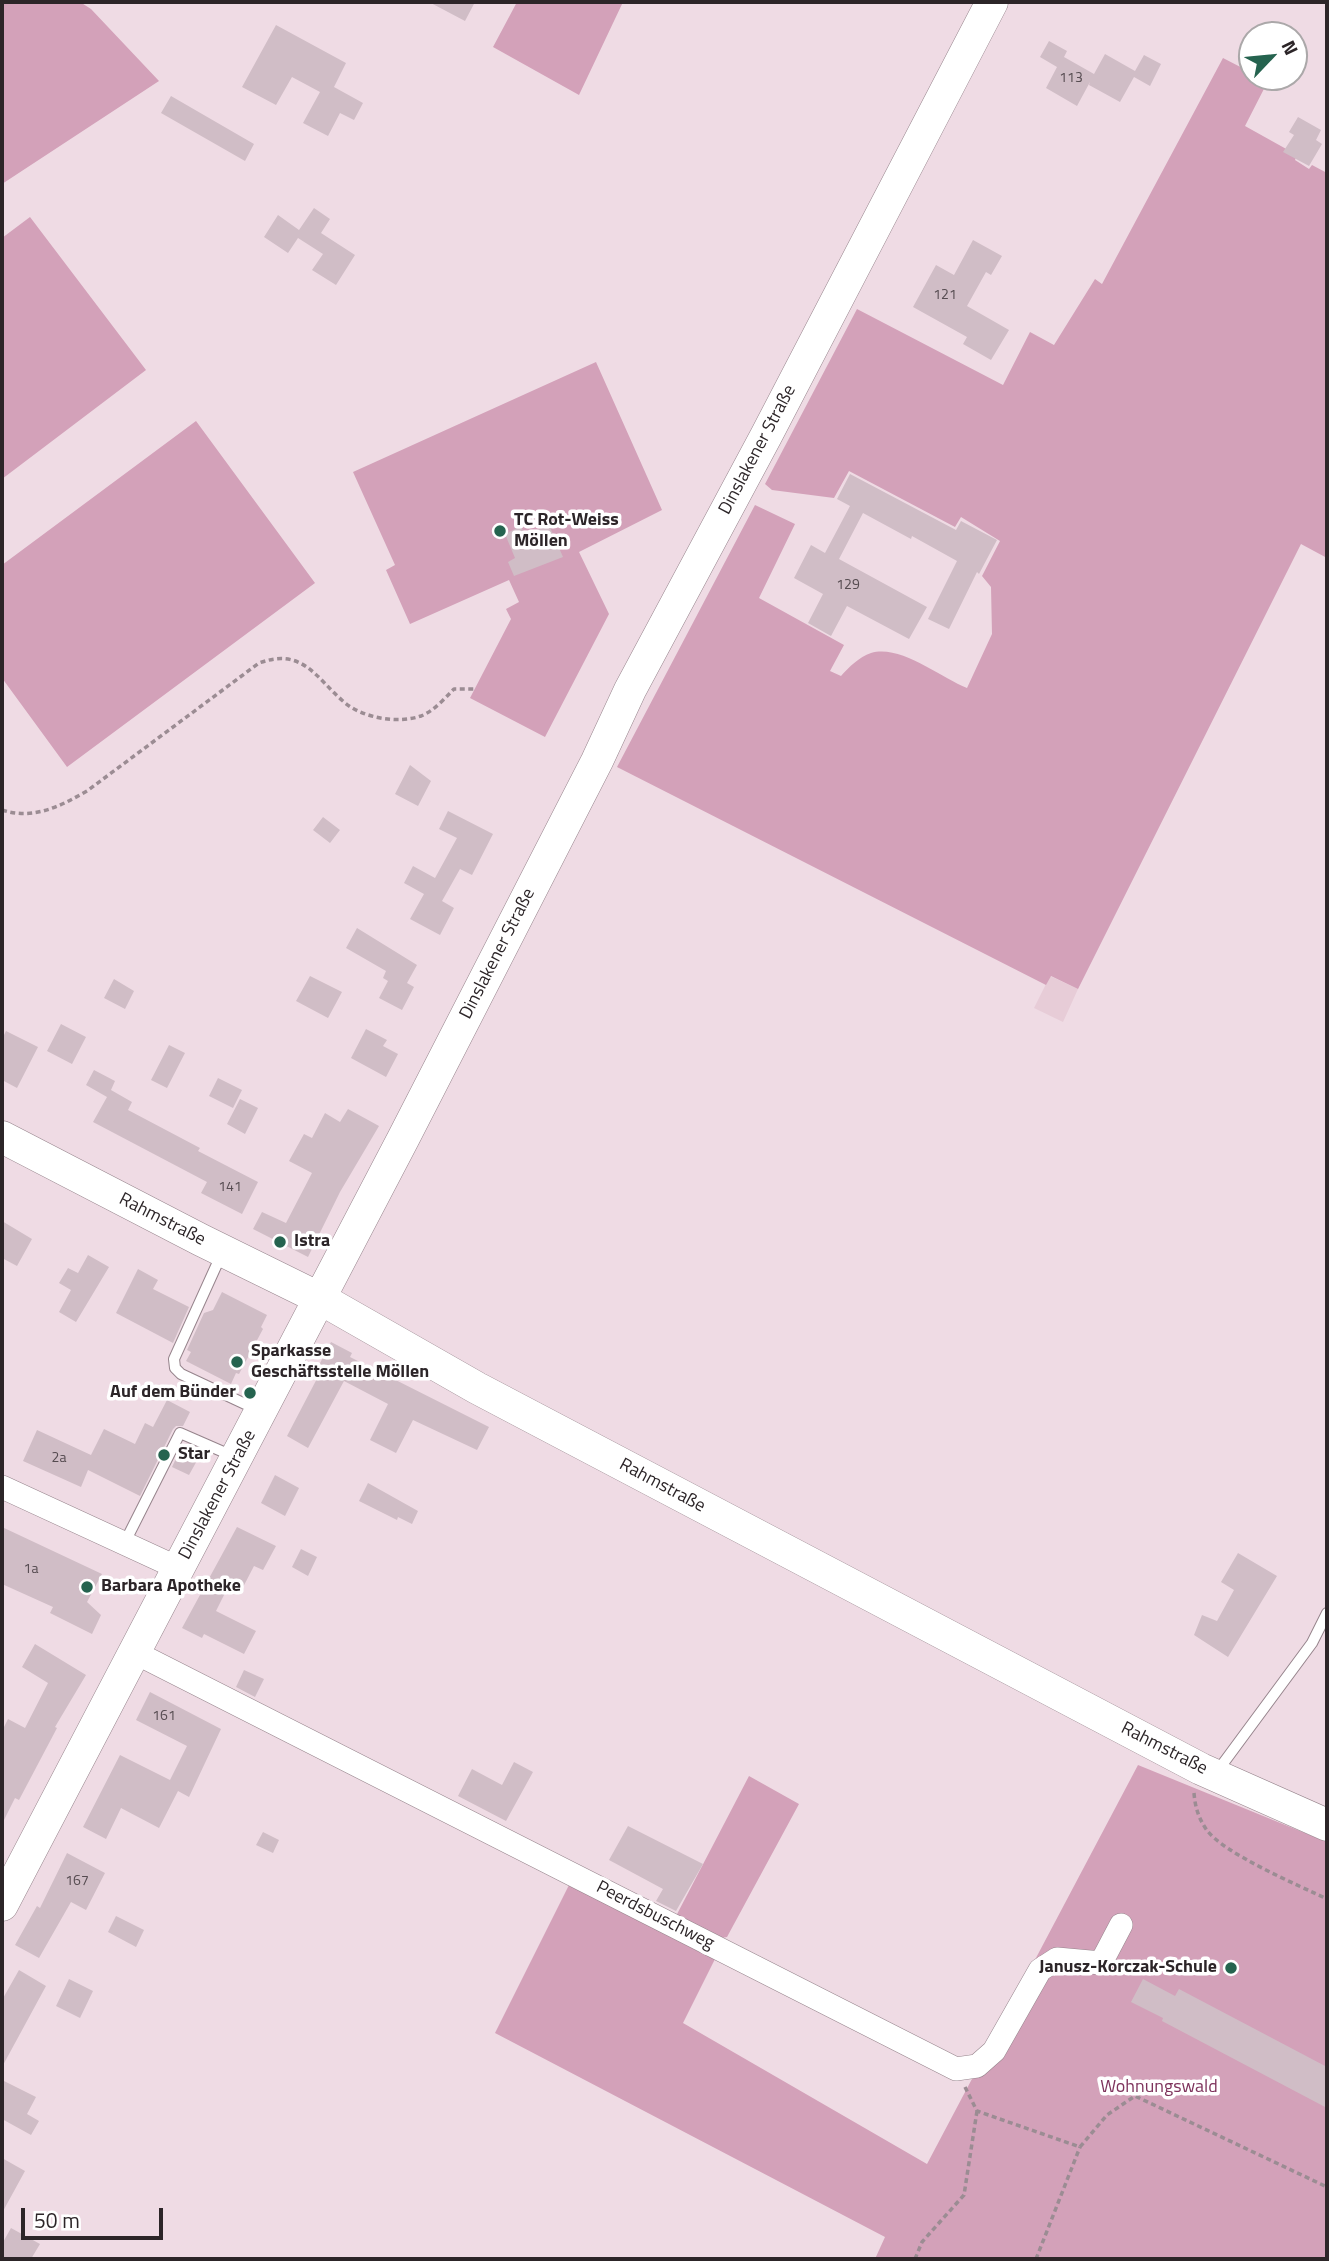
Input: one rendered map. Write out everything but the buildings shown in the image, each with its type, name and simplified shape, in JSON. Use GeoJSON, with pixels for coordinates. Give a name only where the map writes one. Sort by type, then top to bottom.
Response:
{"type":"FeatureCollection","features":[{"type":"Feature","properties":{"kind":"main road","name":"Dinslakener Straße"},"geometry":{"type":"LineString","coordinates":[[2,1905],[321,1298],[591,773],[630,690],[992,2]]}},
{"type":"Feature","properties":{"kind":"main road","name":"Rahmstraße"},"geometry":{"type":"LineString","coordinates":[[2,1138],[321,1298],[477,1388],[1208,1772],[1327,1825]]}},
{"type":"Feature","properties":{"kind":"street"},"geometry":{"type":"LineString","coordinates":[[2,1487],[180,1569]]}},
{"type":"Feature","properties":{"kind":"street","name":"Peerdsbuschweg"},"geometry":{"type":"LineString","coordinates":[[136,1653],[956,2069]]}},
{"type":"Feature","properties":{"kind":"street"},"geometry":{"type":"LineString","coordinates":[[956,2069],[977,2066],[994,2051],[1040,1970],[1057,1959],[1101,1963],[1121,1925]]}},
{"type":"Feature","properties":{"kind":"lane"},"geometry":{"type":"LineString","coordinates":[[223,1251],[174,1359],[175,1368],[181,1374],[262,1412]]}},
{"type":"Feature","properties":{"kind":"lane"},"geometry":{"type":"LineString","coordinates":[[124,1544],[180,1433],[238,1458]]}},
{"type":"Feature","properties":{"kind":"lane"},"geometry":{"type":"LineString","coordinates":[[1208,1772],[1312,1643],[1327,1613]]}},
{"type":"Feature","properties":{"kind":"path"},"geometry":{"type":"LineString","coordinates":[[2,810],[25,816],[67,802],[86,791],[259,663],[276,657],[310,668],[345,703],[370,717],[398,719],[420,716],[439,704],[454,689],[475,688]]}},
{"type":"Feature","properties":{"kind":"path"},"geometry":{"type":"LineString","coordinates":[[1208,1772],[1193,1787],[1195,1808],[1206,1830],[1227,1848],[1327,1899]]}},
{"type":"Feature","properties":{"kind":"path"},"geometry":{"type":"LineString","coordinates":[[915,2259],[922,2242],[964,2195],[977,2110],[956,2069]]}},
{"type":"Feature","properties":{"kind":"path"},"geometry":{"type":"LineString","coordinates":[[1036,2259],[1080,2147],[1107,2115],[1135,2096],[1327,2187]]}},
{"type":"Feature","properties":{"kind":"path"},"geometry":{"type":"LineString","coordinates":[[977,2110],[1080,2147]]}},
{"type":"Feature","properties":{"kind":"shaded area"},"geometry":{"type":"Polygon","coordinates":[[[1050,976],[1078,989],[1063,1022],[1034,1008],[1050,976]]]}},
{"type":"Feature","properties":{"kind":"green space"},"geometry":{"type":"Polygon","coordinates":[[[2,2],[80,2],[91,9],[159,81],[2,184],[2,2]]]}},
{"type":"Feature","properties":{"kind":"green space"},"geometry":{"type":"Polygon","coordinates":[[[517,2],[623,2],[579,95],[493,47],[517,2]]]}},
{"type":"Feature","properties":{"kind":"green space"},"geometry":{"type":"Polygon","coordinates":[[[1223,58],[1238,66],[1238,91],[1263,91],[1245,126],[1297,155],[1295,160],[1309,169],[1312,165],[1327,173],[1327,558],[1301,544],[1078,989],[1051,976],[1046,985],[617,767],[755,505],[795,524],[759,598],[844,645],[830,671],[841,676],[862,657],[882,651],[907,657],[967,688],[992,634],[991,587],[982,576],[1000,541],[961,517],[955,527],[849,471],[834,498],[772,490],[765,484],[857,309],[1003,385],[1030,332],[1054,345],[1095,279],[1102,284],[1223,58]]]}},
{"type":"Feature","properties":{"kind":"green space"},"geometry":{"type":"Polygon","coordinates":[[[30,217],[146,370],[2,479],[2,238],[30,217]]]}},
{"type":"Feature","properties":{"kind":"green space","name":"TC Rot-Weiss Möllen"},"geometry":{"type":"Polygon","coordinates":[[[596,362],[662,510],[579,552],[609,614],[545,737],[470,698],[511,619],[506,609],[519,602],[509,580],[410,624],[386,570],[395,565],[353,472],[596,362]]]}},
{"type":"Feature","properties":{"kind":"green space"},"geometry":{"type":"Polygon","coordinates":[[[196,421],[315,583],[67,767],[2,678],[2,565],[196,421]]]}},
{"type":"Feature","properties":{"kind":"green space","name":"Wohnungswald"},"geometry":{"type":"Polygon","coordinates":[[[1138,1765],[1327,1842],[1327,2259],[875,2259],[885,2237],[495,2033],[570,1883],[717,1955],[683,2023],[927,2164],[1138,1765]]]}},
{"type":"Feature","properties":{"kind":"green space"},"geometry":{"type":"Polygon","coordinates":[[[749,1776],[799,1804],[727,1937],[715,1939],[675,1918],[749,1776]]]}},
{"type":"Feature","properties":{"kind":"place","name":"TC Rot-Weiss Möllen"},"geometry":{"type":"Point","coordinates":[500,531]}},
{"type":"Feature","properties":{"kind":"place","name":"Istra"},"geometry":{"type":"Point","coordinates":[280,1242]}},
{"type":"Feature","properties":{"kind":"place","name":"Sparkasse Geschäftsstelle Möllen"},"geometry":{"type":"Point","coordinates":[237,1362]}},
{"type":"Feature","properties":{"kind":"place","name":"Auf dem Bünder"},"geometry":{"type":"Point","coordinates":[250,1393]}},
{"type":"Feature","properties":{"kind":"place","name":"Star"},"geometry":{"type":"Point","coordinates":[164,1455]}},
{"type":"Feature","properties":{"kind":"place","name":"Barbara Apotheke"},"geometry":{"type":"Point","coordinates":[87,1587]}},
{"type":"Feature","properties":{"kind":"place","name":"Janusz-Korczak-Schule"},"geometry":{"type":"Point","coordinates":[1231,1968]}}]}
